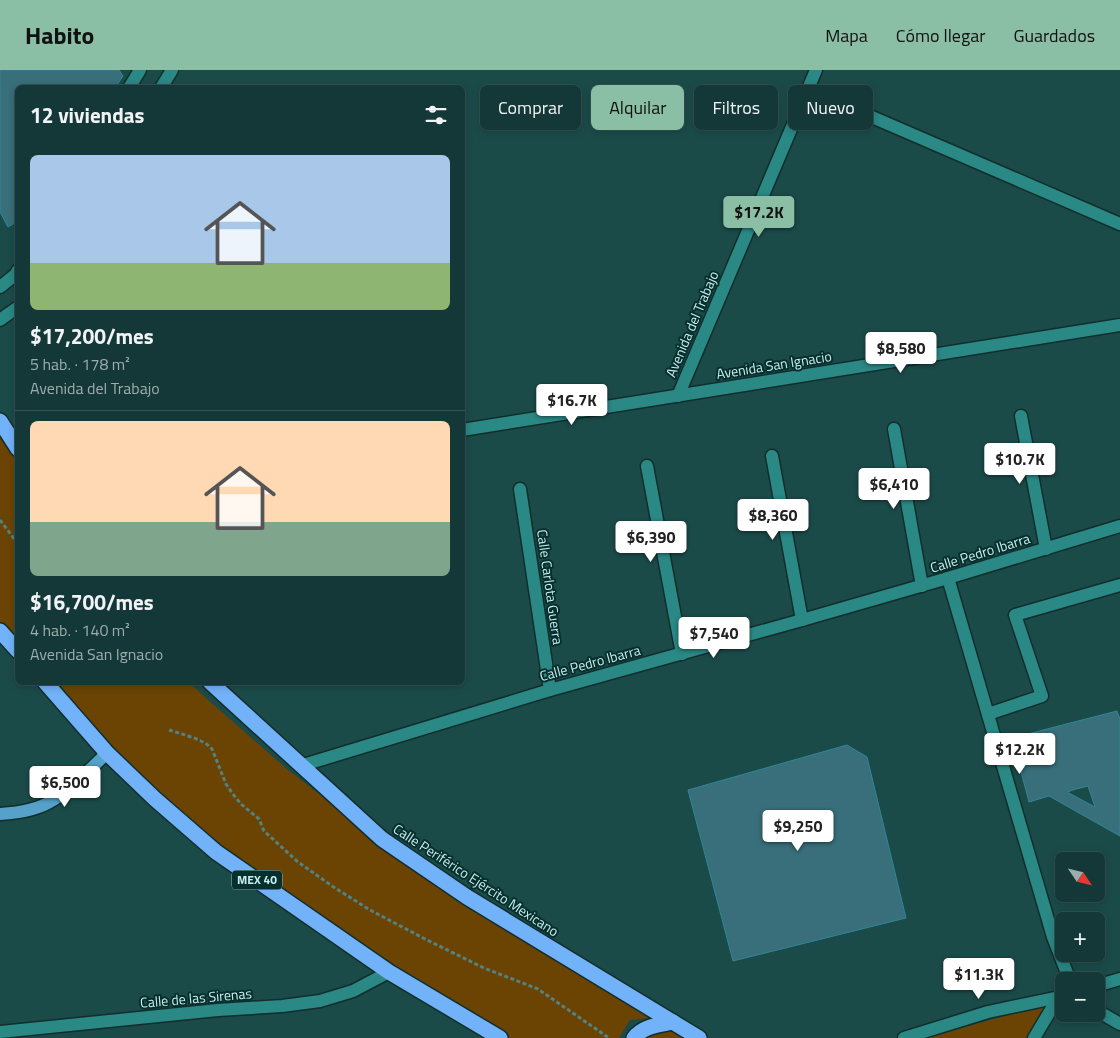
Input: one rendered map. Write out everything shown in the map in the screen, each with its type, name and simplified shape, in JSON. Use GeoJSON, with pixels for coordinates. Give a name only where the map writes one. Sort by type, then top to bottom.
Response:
{"type":"FeatureCollection","features":[{"type":"Feature","properties":{"kind":"highway"},"geometry":{"type":"LineString","coordinates":[[0,421],[15,444]]}},
{"type":"Feature","properties":{"kind":"highway"},"geometry":{"type":"LineString","coordinates":[[0,631],[15,648]]}},
{"type":"Feature","properties":{"kind":"highway","name":"MEX 40"},"geometry":{"type":"LineString","coordinates":[[48,685],[107,753],[155,799],[216,852],[389,972],[500,1038]]}},
{"type":"Feature","properties":{"kind":"highway","name":"Calle Periférico Ejército Mexicano"},"geometry":{"type":"LineString","coordinates":[[213,685],[382,839],[468,897],[699,1038]]}},
{"type":"Feature","properties":{"kind":"highway"},"geometry":{"type":"LineString","coordinates":[[634,1038],[637,1034],[652,1026],[673,1022]]}},
{"type":"Feature","properties":{"kind":"main road"},"geometry":{"type":"LineString","coordinates":[[0,814],[36,808],[53,800],[74,784],[107,753]]}},
{"type":"Feature","properties":{"kind":"street"},"geometry":{"type":"LineString","coordinates":[[131,85],[140,70]]}},
{"type":"Feature","properties":{"kind":"street"},"geometry":{"type":"LineString","coordinates":[[163,85],[172,70]]}},
{"type":"Feature","properties":{"kind":"street","name":"Avenida del Trabajo"},"geometry":{"type":"LineString","coordinates":[[809,85],[816,70]]}},
{"type":"Feature","properties":{"kind":"street"},"geometry":{"type":"LineString","coordinates":[[873,117],[1120,224]]}},
{"type":"Feature","properties":{"kind":"street","name":"Avenida del Trabajo"},"geometry":{"type":"LineString","coordinates":[[678,396],[790,130]]}},
{"type":"Feature","properties":{"kind":"street"},"geometry":{"type":"LineString","coordinates":[[0,287],[15,274]]}},
{"type":"Feature","properties":{"kind":"street"},"geometry":{"type":"LineString","coordinates":[[0,320],[15,309]]}},
{"type":"Feature","properties":{"kind":"street","name":"Avenida San Ignacio"},"geometry":{"type":"LineString","coordinates":[[465,430],[1120,325]]}},
{"type":"Feature","properties":{"kind":"street"},"geometry":{"type":"LineString","coordinates":[[1021,416],[1046,549]]}},
{"type":"Feature","properties":{"kind":"street"},"geometry":{"type":"LineString","coordinates":[[894,429],[922,586]]}},
{"type":"Feature","properties":{"kind":"street"},"geometry":{"type":"LineString","coordinates":[[772,456],[802,620]]}},
{"type":"Feature","properties":{"kind":"street"},"geometry":{"type":"LineString","coordinates":[[646,466],[682,654]]}},
{"type":"Feature","properties":{"kind":"street","name":"Calle Carlota Guerra"},"geometry":{"type":"LineString","coordinates":[[520,489],[550,690]]}},
{"type":"Feature","properties":{"kind":"street","name":"Calle Pedro Ibarra"},"geometry":{"type":"LineString","coordinates":[[300,766],[550,690],[922,586],[1120,526]]}},
{"type":"Feature","properties":{"kind":"street"},"geometry":{"type":"LineString","coordinates":[[948,578],[1053,937],[1067,972]]}},
{"type":"Feature","properties":{"kind":"street"},"geometry":{"type":"LineString","coordinates":[[988,714],[1042,696],[1015,615],[1120,585]]}},
{"type":"Feature","properties":{"kind":"street","name":"Calle de las Sirenas"},"geometry":{"type":"LineString","coordinates":[[0,1032],[320,1001],[353,991],[389,972]]}},
{"type":"Feature","properties":{"kind":"street"},"geometry":{"type":"LineString","coordinates":[[1105,983],[1120,979]]}},
{"type":"Feature","properties":{"kind":"street"},"geometry":{"type":"LineString","coordinates":[[904,1038],[988,1012],[1055,998]]}},
{"type":"Feature","properties":{"kind":"street"},"geometry":{"type":"LineString","coordinates":[[1034,1038],[1055,1006]]}},
{"type":"Feature","properties":{"kind":"street"},"geometry":{"type":"LineString","coordinates":[[1105,1015],[1120,1024]]}},
{"type":"Feature","properties":{"kind":"path"},"geometry":{"type":"LineString","coordinates":[[0,520],[15,540]]}},
{"type":"Feature","properties":{"kind":"path"},"geometry":{"type":"LineString","coordinates":[[169,730],[209,745],[232,794],[259,820],[264,831],[313,873],[370,910],[427,940],[484,968],[538,989],[609,1038]]}},
{"type":"Feature","properties":{"kind":"shaded area"},"geometry":{"type":"Polygon","coordinates":[[[0,425],[15,449],[15,641],[0,622],[0,425]]]}},
{"type":"Feature","properties":{"kind":"shaded area"},"geometry":{"type":"Polygon","coordinates":[[[53,685],[192,685],[288,770],[372,835],[658,1017],[630,1020],[619,1038],[509,1038],[390,970],[218,850],[110,751],[53,685]]]}},
{"type":"Feature","properties":{"kind":"shaded area"},"geometry":{"type":"Polygon","coordinates":[[[1050,1003],[1029,1038],[926,1038],[1050,1003]]]}},
{"type":"Feature","properties":{"kind":"shaded area"},"geometry":{"type":"Polygon","coordinates":[[[679,1029],[693,1038],[644,1038],[663,1030],[679,1029]]]}},
{"type":"Feature","properties":{"kind":"building"},"geometry":{"type":"Polygon","coordinates":[[[0,70],[119,70],[123,76],[117,85],[15,85],[15,223],[8,227],[0,212],[0,70]]]}},
{"type":"Feature","properties":{"kind":"building"},"geometry":{"type":"Polygon","coordinates":[[[1117,711],[1120,719],[1120,836],[1049,796],[1029,802],[1012,738],[1117,711]],[[1088,786],[1067,792],[1095,807],[1088,786]]]}},
{"type":"Feature","properties":{"kind":"building"},"geometry":{"type":"Polygon","coordinates":[[[847,745],[867,757],[906,918],[733,961],[688,790],[847,745]]]}}]}
